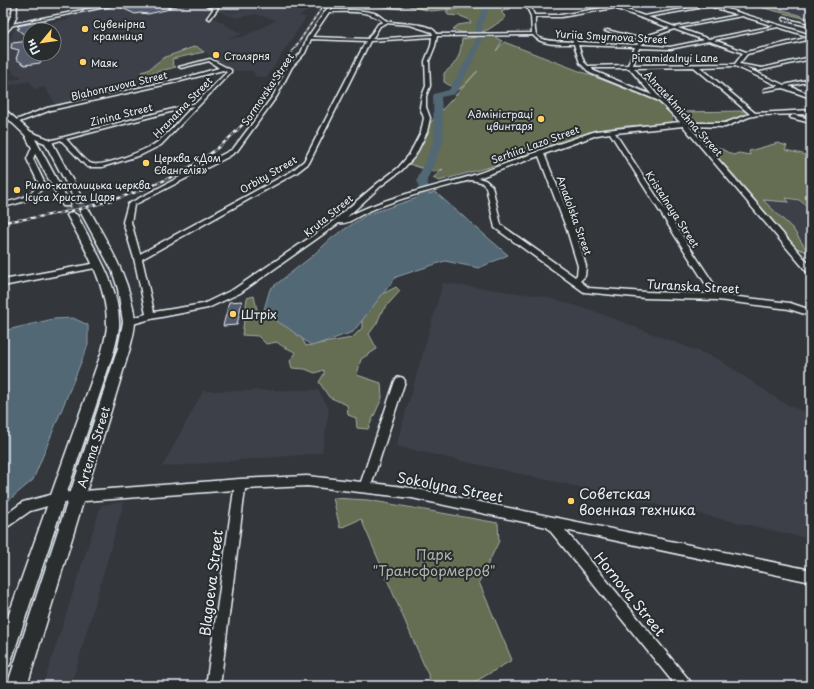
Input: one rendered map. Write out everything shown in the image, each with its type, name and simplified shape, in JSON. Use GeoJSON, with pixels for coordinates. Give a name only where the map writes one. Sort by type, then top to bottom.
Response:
{"type":"FeatureCollection","features":[{"type":"Feature","properties":{"kind":"main road"},"geometry":{"type":"LineString","coordinates":[[3,32],[16,12],[14,3]]}},
{"type":"Feature","properties":{"kind":"main road"},"geometry":{"type":"LineString","coordinates":[[3,110],[28,134],[50,144],[79,200]]}},
{"type":"Feature","properties":{"kind":"main road"},"geometry":{"type":"LineString","coordinates":[[28,134],[66,204]]}},
{"type":"Feature","properties":{"kind":"main road"},"geometry":{"type":"LineString","coordinates":[[35,146],[50,144]]}},
{"type":"Feature","properties":{"kind":"main road","name":"Artema Street"},"geometry":{"type":"LineString","coordinates":[[17,686],[124,348],[129,322],[123,288],[117,270],[85,211]]}},
{"type":"Feature","properties":{"kind":"main road","name":"Artema Street"},"geometry":{"type":"LineString","coordinates":[[3,658],[108,351],[113,325],[109,293],[72,215]]}},
{"type":"Feature","properties":{"kind":"street"},"geometry":{"type":"LineString","coordinates":[[10,21],[123,3]]}},
{"type":"Feature","properties":{"kind":"street"},"geometry":{"type":"LineString","coordinates":[[203,3],[216,8],[209,18]]}},
{"type":"Feature","properties":{"kind":"street","name":"Sormovska Street"},"geometry":{"type":"LineString","coordinates":[[151,316],[138,258],[126,222],[131,204],[226,156],[234,150],[275,96],[290,66],[303,53],[309,38],[333,3]]}},
{"type":"Feature","properties":{"kind":"street"},"geometry":{"type":"LineString","coordinates":[[309,38],[369,40],[435,34],[534,34],[533,16],[528,3]]}},
{"type":"Feature","properties":{"kind":"street"},"geometry":{"type":"LineString","coordinates":[[533,16],[561,16],[637,3]]}},
{"type":"Feature","properties":{"kind":"street"},"geometry":{"type":"LineString","coordinates":[[704,3],[811,37]]}},
{"type":"Feature","properties":{"kind":"street"},"geometry":{"type":"LineString","coordinates":[[643,17],[710,5]]}},
{"type":"Feature","properties":{"kind":"street"},"geometry":{"type":"LineString","coordinates":[[615,7],[746,53],[811,37]]}},
{"type":"Feature","properties":{"kind":"street"},"geometry":{"type":"LineString","coordinates":[[328,11],[352,11],[374,14],[385,22],[412,24],[433,31],[435,34]]}},
{"type":"Feature","properties":{"kind":"street","name":"Ahrotekhnichna Street"},"geometry":{"type":"LineString","coordinates":[[742,15],[658,32],[643,40],[637,47],[630,66],[658,99],[665,104],[684,124],[811,271]]}},
{"type":"Feature","properties":{"kind":"street"},"geometry":{"type":"LineString","coordinates":[[784,19],[811,26]]}},
{"type":"Feature","properties":{"kind":"street","name":"Orbity Street"},"geometry":{"type":"LineString","coordinates":[[138,258],[294,172],[307,162],[369,40],[379,25],[385,22]]}},
{"type":"Feature","properties":{"kind":"street","name":"Yuriia Smyrnova Street"},"geometry":{"type":"LineString","coordinates":[[534,34],[538,39],[548,41],[670,48],[778,26]]}},
{"type":"Feature","properties":{"kind":"street"},"geometry":{"type":"LineString","coordinates":[[607,32],[643,40]]}},
{"type":"Feature","properties":{"kind":"street","name":"Kruta Street"},"geometry":{"type":"LineString","coordinates":[[129,322],[151,316],[205,306],[237,291],[330,228],[412,156],[424,132],[427,118],[423,107],[428,86],[427,61],[433,46],[435,34]]}},
{"type":"Feature","properties":{"kind":"street"},"geometry":{"type":"LineString","coordinates":[[573,36],[582,63],[592,72],[603,78],[658,99]]}},
{"type":"Feature","properties":{"kind":"street"},"geometry":{"type":"LineString","coordinates":[[746,53],[736,65],[749,72],[811,96]]}},
{"type":"Feature","properties":{"kind":"street"},"geometry":{"type":"LineString","coordinates":[[749,72],[811,58]]}},
{"type":"Feature","properties":{"kind":"street"},"geometry":{"type":"LineString","coordinates":[[181,67],[210,60],[223,68]]}},
{"type":"Feature","properties":{"kind":"street","name":"Piramidalnyi Lane"},"geometry":{"type":"LineString","coordinates":[[587,67],[747,65],[762,69]]}},
{"type":"Feature","properties":{"kind":"street"},"geometry":{"type":"LineString","coordinates":[[696,66],[754,114]]}},
{"type":"Feature","properties":{"kind":"street","name":"Hranatna Street"},"geometry":{"type":"LineString","coordinates":[[63,138],[88,164],[98,166],[157,146],[229,72],[223,68]]}},
{"type":"Feature","properties":{"kind":"street","name":"Blahonravova Street"},"geometry":{"type":"LineString","coordinates":[[14,122],[49,109],[182,80],[223,68]]}},
{"type":"Feature","properties":{"kind":"street"},"geometry":{"type":"LineString","coordinates":[[766,90],[811,80]]}},
{"type":"Feature","properties":{"kind":"street","name":"Zinina Street"},"geometry":{"type":"LineString","coordinates":[[50,144],[63,138],[198,104]]}},
{"type":"Feature","properties":{"kind":"street","name":"Serhiia Lazo Street"},"geometry":{"type":"LineString","coordinates":[[330,228],[365,210],[418,192],[471,178],[596,133],[676,124],[725,125],[732,124],[743,116],[754,114],[811,112]]}},
{"type":"Feature","properties":{"kind":"street"},"geometry":{"type":"LineString","coordinates":[[779,113],[811,121]]}},
{"type":"Feature","properties":{"kind":"street","name":"Kristalnaya Street"},"geometry":{"type":"LineString","coordinates":[[611,131],[718,297]]}},
{"type":"Feature","properties":{"kind":"street"},"geometry":{"type":"LineString","coordinates":[[3,205],[26,199],[40,191],[42,184],[30,159],[35,146]]}},
{"type":"Feature","properties":{"kind":"street","name":"Anadolska Street"},"geometry":{"type":"LineString","coordinates":[[540,152],[571,230],[582,266],[581,276],[574,282]]}},
{"type":"Feature","properties":{"kind":"street","name":"Turanska Street"},"geometry":{"type":"LineString","coordinates":[[471,178],[483,181],[489,186],[498,226],[583,289],[591,291],[645,295],[718,297],[790,306],[811,313]]}},
{"type":"Feature","properties":{"kind":"street"},"geometry":{"type":"LineString","coordinates":[[3,283],[97,265]]}},
{"type":"Feature","properties":{"kind":"street"},"geometry":{"type":"LineString","coordinates":[[365,488],[400,381]]}},
{"type":"Feature","properties":{"kind":"street","name":"Sokolyna Street"},"geometry":{"type":"LineString","coordinates":[[3,524],[28,506],[58,498],[240,484],[307,481],[412,494],[811,576]]}},
{"type":"Feature","properties":{"kind":"street","name":"Blagoeva Street"},"geometry":{"type":"LineString","coordinates":[[214,686],[240,484]]}},
{"type":"Feature","properties":{"kind":"street","name":"Hornova Street"},"geometry":{"type":"LineString","coordinates":[[551,522],[685,686]]}},
{"type":"Feature","properties":{"kind":"shaded area","name":"Маяк"},"geometry":{"type":"Polygon","coordinates":[[[127,3],[201,3],[211,7],[215,6],[231,13],[258,7],[232,12],[208,3],[320,3],[299,16],[296,16],[306,17],[267,77],[256,77],[253,71],[233,71],[195,46],[201,43],[182,49],[181,51],[163,58],[149,70],[154,85],[59,108],[44,87],[34,89],[30,81],[6,86],[3,83],[21,78],[21,75],[14,75],[11,67],[8,66],[10,40],[15,27],[22,26],[22,62],[62,62],[62,22],[55,22],[64,20],[76,27],[65,20],[70,19],[67,17],[74,16],[72,14],[127,3]],[[216,10],[205,13],[242,34],[227,39],[243,37],[277,20],[255,14],[236,18],[216,10]]]}},
{"type":"Feature","properties":{"kind":"shaded area"},"geometry":{"type":"Polygon","coordinates":[[[764,3],[811,3],[811,18],[764,3]]]}},
{"type":"Feature","properties":{"kind":"shaded area"},"geometry":{"type":"Polygon","coordinates":[[[753,196],[798,201],[811,213],[811,264],[753,196]]]}},
{"type":"Feature","properties":{"kind":"shaded area"},"geometry":{"type":"Polygon","coordinates":[[[443,283],[542,296],[591,310],[718,359],[782,402],[811,415],[811,539],[396,446],[443,283]]]}},
{"type":"Feature","properties":{"kind":"shaded area"},"geometry":{"type":"Polygon","coordinates":[[[318,390],[329,409],[322,453],[162,467],[203,391],[318,390]]]}},
{"type":"Feature","properties":{"kind":"shaded area"},"geometry":{"type":"Polygon","coordinates":[[[124,502],[71,686],[43,686],[101,505],[124,502]]]}},
{"type":"Feature","properties":{"kind":"green space"},"geometry":{"type":"Polygon","coordinates":[[[380,3],[453,3],[451,9],[431,11],[405,5],[400,9],[378,6],[380,3]]]}},
{"type":"Feature","properties":{"kind":"green space"},"geometry":{"type":"Polygon","coordinates":[[[462,3],[500,6],[513,5],[510,9],[501,12],[505,16],[504,20],[485,31],[468,33],[459,32],[453,29],[458,25],[471,23],[468,19],[460,16],[448,15],[446,11],[459,8],[457,4],[462,3]]]}},
{"type":"Feature","properties":{"kind":"green space"},"geometry":{"type":"Polygon","coordinates":[[[744,3],[762,3],[811,20],[744,3]]]}},
{"type":"Feature","properties":{"kind":"green space"},"geometry":{"type":"Polygon","coordinates":[[[491,35],[502,41],[496,51],[504,42],[657,101],[672,115],[672,123],[626,126],[592,131],[518,159],[439,181],[433,178],[443,169],[434,172],[409,164],[424,138],[429,124],[478,71],[457,90],[444,82],[444,73],[458,58],[462,39],[491,35]]]}},
{"type":"Feature","properties":{"kind":"green space"},"geometry":{"type":"Polygon","coordinates":[[[196,46],[204,52],[172,59],[172,64],[176,67],[152,73],[158,84],[154,85],[141,72],[148,70],[163,58],[196,46]]]}},
{"type":"Feature","properties":{"kind":"green space"},"geometry":{"type":"Polygon","coordinates":[[[745,111],[751,114],[740,116],[726,123],[688,123],[678,112],[745,111]]]}},
{"type":"Feature","properties":{"kind":"green space"},"geometry":{"type":"Polygon","coordinates":[[[694,129],[701,132],[714,145],[733,155],[739,153],[750,155],[749,151],[778,143],[787,146],[785,150],[811,156],[811,210],[799,200],[786,198],[789,202],[763,200],[793,229],[808,252],[796,248],[735,176],[697,135],[694,129]]]}},
{"type":"Feature","properties":{"kind":"green space"},"geometry":{"type":"Polygon","coordinates":[[[396,287],[400,291],[382,311],[377,323],[369,334],[377,349],[361,359],[357,375],[381,383],[382,398],[368,429],[357,428],[356,418],[348,415],[347,405],[329,397],[319,382],[324,374],[324,370],[315,373],[305,369],[292,368],[290,361],[296,353],[277,342],[266,344],[258,336],[242,335],[247,298],[254,296],[257,310],[273,314],[297,330],[306,346],[352,338],[362,328],[362,313],[371,300],[396,287]]]}},
{"type":"Feature","properties":{"kind":"green space","name":"Парк \"Трансформеров\""},"geometry":{"type":"Polygon","coordinates":[[[333,498],[368,500],[498,523],[499,541],[479,582],[512,660],[468,686],[433,686],[361,519],[340,528],[333,498]]]}},
{"type":"Feature","properties":{"kind":"water"},"geometry":{"type":"Polygon","coordinates":[[[435,192],[508,255],[479,268],[445,261],[396,277],[353,332],[312,346],[288,328],[263,313],[270,289],[311,257],[333,237],[366,215],[435,192]]]}},
{"type":"Feature","properties":{"kind":"water"},"geometry":{"type":"Polygon","coordinates":[[[73,318],[88,325],[88,345],[33,480],[3,505],[3,331],[53,319],[73,318]]]}},
{"type":"Feature","properties":{"kind":"building"},"geometry":{"type":"Polygon","coordinates":[[[138,3],[176,3],[177,6],[148,14],[135,14],[120,7],[138,3]]]}},
{"type":"Feature","properties":{"kind":"building"},"geometry":{"type":"Polygon","coordinates":[[[22,25],[22,33],[17,29],[20,28],[17,26],[22,25]]]}},
{"type":"Feature","properties":{"kind":"building"},"geometry":{"type":"Polygon","coordinates":[[[22,42],[22,62],[40,63],[25,65],[16,59],[19,50],[11,48],[12,43],[22,42]]]}},
{"type":"Feature","properties":{"kind":"building","name":"Штріх"},"geometry":{"type":"Polygon","coordinates":[[[242,301],[237,325],[223,326],[229,302],[242,301]]]}},
{"type":"Feature","properties":{"kind":"waterway"},"geometry":{"type":"LineString","coordinates":[[414,214],[421,204],[424,190],[422,180],[439,140],[437,96],[452,92],[469,62],[479,40],[479,25],[488,3]]}},
{"type":"Feature","properties":{"kind":"tunnel"},"geometry":{"type":"LineString","coordinates":[[79,200],[85,211]]}},
{"type":"Feature","properties":{"kind":"tunnel"},"geometry":{"type":"LineString","coordinates":[[66,204],[72,215]]}},
{"type":"Feature","properties":{"kind":"railway"},"geometry":{"type":"LineString","coordinates":[[288,58],[325,3]]}},
{"type":"Feature","properties":{"kind":"railway"},"geometry":{"type":"LineString","coordinates":[[3,222],[35,218],[101,203],[133,193],[165,180],[194,164],[221,146],[244,123],[262,99],[289,57]]}},
{"type":"Feature","properties":{"kind":"place","name":"Сувенірна крамниця"},"geometry":{"type":"Point","coordinates":[85,29]}},
{"type":"Feature","properties":{"kind":"place","name":"Столярня"},"geometry":{"type":"Point","coordinates":[216,55]}},
{"type":"Feature","properties":{"kind":"place","name":"Маяк"},"geometry":{"type":"Point","coordinates":[83,62]}},
{"type":"Feature","properties":{"kind":"place","name":"Адміністраці цвинтаря"},"geometry":{"type":"Point","coordinates":[541,119]}},
{"type":"Feature","properties":{"kind":"place","name":"Церква «Дом Євангелія»"},"geometry":{"type":"Point","coordinates":[146,163]}},
{"type":"Feature","properties":{"kind":"place","name":"Римо-католицька церква Ісуса Христа Царя"},"geometry":{"type":"Point","coordinates":[17,190]}},
{"type":"Feature","properties":{"kind":"place","name":"Штріх"},"geometry":{"type":"Point","coordinates":[233,314]}},
{"type":"Feature","properties":{"kind":"place","name":"Советская военная техника"},"geometry":{"type":"Point","coordinates":[571,501]}}]}
